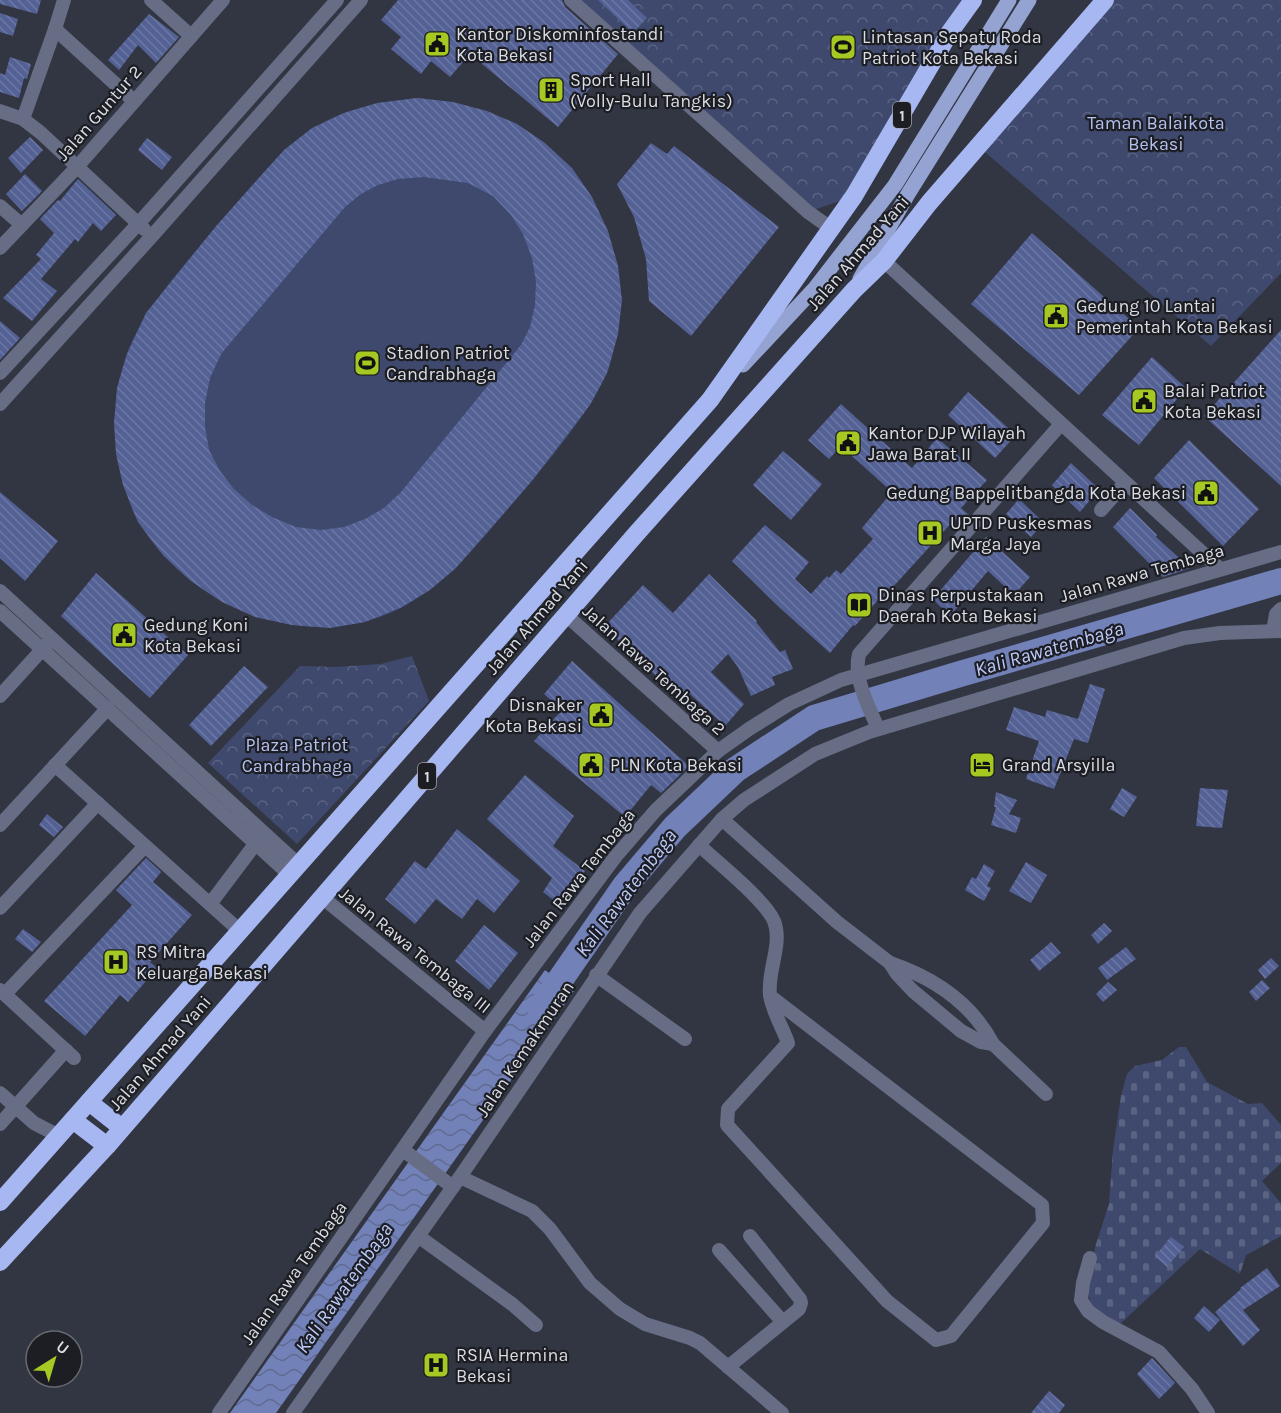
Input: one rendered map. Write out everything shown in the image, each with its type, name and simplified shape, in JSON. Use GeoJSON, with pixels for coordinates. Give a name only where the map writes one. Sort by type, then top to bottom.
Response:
{"type":"FeatureCollection","features":[{"type":"Feature","properties":{"kind":"highway","name":"Jalan Ahmad Yani"},"geometry":{"type":"LineString","coordinates":[[2,1194],[73,1120],[710,400],[832,230],[950,32],[973,0]]}},
{"type":"Feature","properties":{"kind":"highway","name":"Jalan Ahmad Yani"},"geometry":{"type":"LineString","coordinates":[[0,1262],[107,1146],[566,615],[854,290],[884,261],[929,203],[1105,0]]}},
{"type":"Feature","properties":{"kind":"highway"},"geometry":{"type":"LineString","coordinates":[[89,1102],[122,1128]]}},
{"type":"Feature","properties":{"kind":"highway"},"geometry":{"type":"LineString","coordinates":[[73,1120],[107,1146]]}},
{"type":"Feature","properties":{"kind":"main road"},"geometry":{"type":"LineString","coordinates":[[710,400],[815,288],[895,185],[1009,0]]}},
{"type":"Feature","properties":{"kind":"main road"},"geometry":{"type":"LineString","coordinates":[[854,290],[908,194],[1029,0]]}},
{"type":"Feature","properties":{"kind":"street"},"geometry":{"type":"LineString","coordinates":[[23,119],[56,29],[63,0]]}},
{"type":"Feature","properties":{"kind":"street"},"geometry":{"type":"LineString","coordinates":[[151,0],[191,36]]}},
{"type":"Feature","properties":{"kind":"street","name":"Jalan Guntur 2"},"geometry":{"type":"LineString","coordinates":[[0,248],[77,167],[223,0]]}},
{"type":"Feature","properties":{"kind":"street"},"geometry":{"type":"LineString","coordinates":[[0,373],[138,224],[337,0]]}},
{"type":"Feature","properties":{"kind":"street"},"geometry":{"type":"LineString","coordinates":[[0,404],[361,0]]}},
{"type":"Feature","properties":{"kind":"street"},"geometry":{"type":"LineString","coordinates":[[571,0],[808,212],[832,230]]}},
{"type":"Feature","properties":{"kind":"street"},"geometry":{"type":"LineString","coordinates":[[56,29],[134,100]]}},
{"type":"Feature","properties":{"kind":"street"},"geometry":{"type":"LineString","coordinates":[[0,111],[23,119],[41,133],[152,236]]}},
{"type":"Feature","properties":{"kind":"street"},"geometry":{"type":"LineString","coordinates":[[0,206],[22,225]]}},
{"type":"Feature","properties":{"kind":"street"},"geometry":{"type":"LineString","coordinates":[[884,261],[1220,569]]}},
{"type":"Feature","properties":{"kind":"street"},"geometry":{"type":"LineString","coordinates":[[876,725],[858,678],[856,664],[859,654],[1061,424]]}},
{"type":"Feature","properties":{"kind":"street"},"geometry":{"type":"LineString","coordinates":[[1101,510],[1125,483]]}},
{"type":"Feature","properties":{"kind":"street","name":"Jalan Rawa Tembaga"},"geometry":{"type":"LineString","coordinates":[[219,1413],[407,1153],[485,1031],[616,856],[656,810],[718,751],[789,704],[841,680],[858,678],[1281,552]]}},
{"type":"Feature","properties":{"kind":"street"},"geometry":{"type":"LineString","coordinates":[[0,591],[295,870]]}},
{"type":"Feature","properties":{"kind":"street"},"geometry":{"type":"LineString","coordinates":[[1277,631],[1276,614],[1281,609]]}},
{"type":"Feature","properties":{"kind":"street"},"geometry":{"type":"LineString","coordinates":[[0,611],[106,710],[256,843],[295,870]]}},
{"type":"Feature","properties":{"kind":"street","name":"Jalan Rawa Tembaga 2"},"geometry":{"type":"LineString","coordinates":[[566,615],[718,751]]}},
{"type":"Feature","properties":{"kind":"street","name":"Jalan Kemakmuran"},"geometry":{"type":"LineString","coordinates":[[300,1410],[453,1182],[640,913],[722,819],[764,785],[815,754],[876,725],[1184,638],[1220,633],[1277,631]]}},
{"type":"Feature","properties":{"kind":"street"},"geometry":{"type":"LineString","coordinates":[[0,696],[53,639]]}},
{"type":"Feature","properties":{"kind":"street"},"geometry":{"type":"LineString","coordinates":[[0,825],[106,710]]}},
{"type":"Feature","properties":{"kind":"street"},"geometry":{"type":"LineString","coordinates":[[55,765],[240,931]]}},
{"type":"Feature","properties":{"kind":"street"},"geometry":{"type":"LineString","coordinates":[[0,908],[98,803]]}},
{"type":"Feature","properties":{"kind":"street"},"geometry":{"type":"LineString","coordinates":[[722,819],[837,922],[890,963],[904,982],[961,1031],[981,1042],[993,1044]]}},
{"type":"Feature","properties":{"kind":"street"},"geometry":{"type":"LineString","coordinates":[[210,904],[256,843]]}},
{"type":"Feature","properties":{"kind":"street"},"geometry":{"type":"LineString","coordinates":[[699,845],[767,909],[775,923],[777,941],[770,974],[770,996],[788,1043],[728,1109],[727,1125],[887,1301],[936,1340],[951,1336],[1043,1223],[1042,1205],[770,996]]}},
{"type":"Feature","properties":{"kind":"street"},"geometry":{"type":"LineString","coordinates":[[0,1124],[14,1106],[70,1054],[2,992],[145,846]]}},
{"type":"Feature","properties":{"kind":"street","name":"Jalan Rawa Tembaga III"},"geometry":{"type":"LineString","coordinates":[[322,897],[485,1031]]}},
{"type":"Feature","properties":{"kind":"street"},"geometry":{"type":"LineString","coordinates":[[890,963],[917,972],[948,992],[974,1015],[993,1044],[1046,1094]]}},
{"type":"Feature","properties":{"kind":"street"},"geometry":{"type":"LineString","coordinates":[[596,975],[685,1039]]}},
{"type":"Feature","properties":{"kind":"street"},"geometry":{"type":"LineString","coordinates":[[0,1093],[34,1123],[58,1136]]}},
{"type":"Feature","properties":{"kind":"street"},"geometry":{"type":"LineString","coordinates":[[407,1153],[453,1182],[532,1211],[550,1229],[590,1282],[620,1309],[645,1324],[700,1343],[782,1413]]}},
{"type":"Feature","properties":{"kind":"street"},"geometry":{"type":"LineString","coordinates":[[418,1236],[512,1304],[536,1325]]}},
{"type":"Feature","properties":{"kind":"street"},"geometry":{"type":"LineString","coordinates":[[728,1367],[799,1309],[801,1304],[800,1299],[750,1236]]}},
{"type":"Feature","properties":{"kind":"street"},"geometry":{"type":"LineString","coordinates":[[719,1250],[782,1321]]}},
{"type":"Feature","properties":{"kind":"street"},"geometry":{"type":"LineString","coordinates":[[1090,1258],[1083,1282],[1082,1300],[1088,1311],[1103,1322],[1159,1352],[1192,1389],[1208,1413]]}},
{"type":"Feature","properties":{"kind":"green space"},"geometry":{"type":"Polygon","coordinates":[[[571,0],[973,0],[854,196],[808,212],[571,0]]]}},
{"type":"Feature","properties":{"kind":"green space","name":"Taman Balaikota Bekasi"},"geometry":{"type":"Polygon","coordinates":[[[1105,0],[1281,0],[1281,273],[1211,346],[978,146],[1105,0]]]}},
{"type":"Feature","properties":{"kind":"green space","name":"Stadion Patriot Candrabhaga"},"geometry":{"type":"Polygon","coordinates":[[[417,98],[468,106],[517,124],[618,334],[610,365],[588,407],[539,472],[464,559],[420,597],[403,607],[367,621],[330,627],[293,625],[256,616],[221,601],[190,580],[162,554],[133,512],[123,476],[117,404],[117,387],[123,366],[137,331],[168,285],[242,196],[291,145],[329,119],[344,113],[371,105],[417,98]]]}},
{"type":"Feature","properties":{"kind":"green space","name":"Plaza Patriot Candrabhaga"},"geometry":{"type":"Polygon","coordinates":[[[412,656],[429,701],[297,844],[208,763],[300,666],[336,667],[381,664],[412,656]]]}},
{"type":"Feature","properties":{"kind":"green space"},"geometry":{"type":"Polygon","coordinates":[[[1179,1047],[1186,1047],[1207,1082],[1248,1104],[1262,1103],[1281,1125],[1281,1163],[1262,1181],[1281,1203],[1281,1236],[1246,1255],[1240,1274],[1200,1249],[1118,1326],[1093,1311],[1087,1288],[1096,1244],[1109,1204],[1113,1150],[1121,1096],[1127,1074],[1135,1066],[1162,1060],[1179,1047]]]}},
{"type":"Feature","properties":{"kind":"water"},"geometry":{"type":"Polygon","coordinates":[[[545,970],[574,991],[276,1413],[230,1413],[545,970]]]}},
{"type":"Feature","properties":{"kind":"building"},"geometry":{"type":"Polygon","coordinates":[[[0,0],[41,0],[37,14],[0,4],[0,0]]]}},
{"type":"Feature","properties":{"kind":"building","name":"Sport Hall (Volly-Bulu Tangkis)"},"geometry":{"type":"Polygon","coordinates":[[[398,0],[562,0],[565,7],[618,54],[558,127],[470,54],[450,77],[431,61],[421,74],[391,49],[401,37],[381,20],[398,0]]]}},
{"type":"Feature","properties":{"kind":"building"},"geometry":{"type":"Polygon","coordinates":[[[598,0],[628,0],[647,18],[633,33],[598,0]]]}},
{"type":"Feature","properties":{"kind":"building"},"geometry":{"type":"Polygon","coordinates":[[[0,13],[18,19],[13,36],[0,32],[0,13]]]}},
{"type":"Feature","properties":{"kind":"building"},"geometry":{"type":"Polygon","coordinates":[[[149,14],[179,37],[156,63],[138,45],[119,70],[108,60],[149,14]]]}},
{"type":"Feature","properties":{"kind":"building"},"geometry":{"type":"Polygon","coordinates":[[[10,57],[31,64],[27,79],[24,78],[19,98],[0,92],[0,73],[5,75],[10,57]]]}},
{"type":"Feature","properties":{"kind":"building"},"geometry":{"type":"Polygon","coordinates":[[[417,98],[453,102],[487,111],[517,124],[545,143],[572,168],[592,197],[608,231],[618,266],[622,300],[618,334],[607,373],[590,405],[531,482],[456,568],[430,590],[400,608],[365,622],[330,628],[292,625],[255,617],[222,602],[191,581],[163,555],[138,522],[123,485],[116,454],[114,423],[117,388],[127,354],[146,313],[217,225],[284,150],[312,128],[344,113],[377,103],[417,98]],[[424,177],[398,179],[378,185],[361,194],[345,207],[221,354],[210,378],[205,403],[205,427],[209,450],[220,471],[234,489],[252,505],[296,527],[321,530],[344,527],[384,508],[401,492],[521,345],[530,327],[535,305],[536,281],[532,258],[523,234],[511,215],[493,196],[468,183],[424,177]]]}},
{"type":"Feature","properties":{"kind":"building"},"geometry":{"type":"Polygon","coordinates":[[[30,137],[43,150],[21,173],[8,158],[30,137]]]}},
{"type":"Feature","properties":{"kind":"building"},"geometry":{"type":"Polygon","coordinates":[[[147,138],[172,157],[162,170],[138,150],[147,138]]]}},
{"type":"Feature","properties":{"kind":"building"},"geometry":{"type":"Polygon","coordinates":[[[651,143],[667,154],[674,146],[779,227],[691,336],[649,301],[646,259],[634,217],[617,184],[651,143]]]}},
{"type":"Feature","properties":{"kind":"building"},"geometry":{"type":"Polygon","coordinates":[[[25,174],[42,191],[22,211],[6,194],[25,174]]]}},
{"type":"Feature","properties":{"kind":"building"},"geometry":{"type":"Polygon","coordinates":[[[78,179],[116,215],[101,231],[93,223],[78,242],[75,239],[41,279],[57,291],[32,321],[3,298],[41,259],[36,255],[54,233],[40,219],[58,200],[60,201],[78,179]]]}},
{"type":"Feature","properties":{"kind":"building","name":"Gedung 10 Lantai Pemerintah Kota Bekasi"},"geometry":{"type":"Polygon","coordinates":[[[1032,233],[1139,328],[1079,395],[971,304],[1032,233]]]}},
{"type":"Feature","properties":{"kind":"building"},"geometry":{"type":"Polygon","coordinates":[[[0,321],[20,338],[0,360],[0,321]]]}},
{"type":"Feature","properties":{"kind":"building"},"geometry":{"type":"Polygon","coordinates":[[[1281,330],[1281,486],[1204,416],[1281,330]]]}},
{"type":"Feature","properties":{"kind":"building","name":"Balai Patriot Kota Bekasi"},"geometry":{"type":"Polygon","coordinates":[[[1152,357],[1186,388],[1139,445],[1102,415],[1152,357]]]}},
{"type":"Feature","properties":{"kind":"building"},"geometry":{"type":"Polygon","coordinates":[[[968,392],[1016,435],[995,458],[948,415],[968,392]]]}},
{"type":"Feature","properties":{"kind":"building"},"geometry":{"type":"Polygon","coordinates":[[[841,404],[912,468],[937,438],[987,480],[961,508],[969,515],[961,524],[955,519],[881,600],[879,599],[855,626],[853,625],[830,653],[732,561],[765,525],[809,562],[795,579],[811,594],[827,576],[829,578],[836,570],[841,574],[873,539],[862,528],[892,492],[841,446],[829,459],[808,440],[841,404]]]}},
{"type":"Feature","properties":{"kind":"building","name":"Gedung Bappelitbangda Kota Bekasi"},"geometry":{"type":"Polygon","coordinates":[[[1189,440],[1259,509],[1223,546],[1154,478],[1189,440]]]}},
{"type":"Feature","properties":{"kind":"building"},"geometry":{"type":"Polygon","coordinates":[[[783,451],[822,484],[791,520],[753,485],[783,451]]]}},
{"type":"Feature","properties":{"kind":"building"},"geometry":{"type":"Polygon","coordinates":[[[1071,463],[1099,489],[1080,512],[1052,485],[1071,463]]]}},
{"type":"Feature","properties":{"kind":"building"},"geometry":{"type":"Polygon","coordinates":[[[0,492],[58,541],[25,581],[0,558],[0,492]]]}},
{"type":"Feature","properties":{"kind":"building"},"geometry":{"type":"Polygon","coordinates":[[[1019,499],[1044,523],[1031,537],[1006,514],[1019,499]]]}},
{"type":"Feature","properties":{"kind":"building"},"geometry":{"type":"Polygon","coordinates":[[[1130,508],[1157,535],[1156,537],[1190,568],[1163,577],[1113,527],[1130,508]]]}},
{"type":"Feature","properties":{"kind":"building"},"geometry":{"type":"Polygon","coordinates":[[[986,537],[1030,577],[1014,595],[988,571],[950,616],[933,599],[986,537]]]}},
{"type":"Feature","properties":{"kind":"building","name":"Gedung Koni Kota Bekasi"},"geometry":{"type":"Polygon","coordinates":[[[96,573],[188,655],[150,698],[61,616],[96,573]]]}},
{"type":"Feature","properties":{"kind":"building"},"geometry":{"type":"Polygon","coordinates":[[[709,574],[757,621],[780,652],[785,650],[793,669],[772,677],[775,685],[751,696],[738,667],[728,654],[711,672],[744,704],[725,726],[690,694],[683,701],[604,627],[643,585],[673,613],[709,574]]]}},
{"type":"Feature","properties":{"kind":"building"},"geometry":{"type":"Polygon","coordinates":[[[572,661],[689,766],[661,793],[651,785],[625,817],[534,741],[562,710],[544,694],[572,661]]]}},
{"type":"Feature","properties":{"kind":"building"},"geometry":{"type":"Polygon","coordinates":[[[244,666],[268,687],[211,746],[189,725],[244,666]]]}},
{"type":"Feature","properties":{"kind":"building"},"geometry":{"type":"Polygon","coordinates":[[[1090,684],[1105,689],[1088,743],[1074,739],[1054,789],[1026,779],[1039,741],[1006,730],[1014,707],[1045,717],[1047,710],[1078,719],[1090,684]]]}},
{"type":"Feature","properties":{"kind":"building"},"geometry":{"type":"Polygon","coordinates":[[[525,775],[574,816],[553,846],[585,871],[561,906],[543,892],[552,878],[487,819],[525,775]]]}},
{"type":"Feature","properties":{"kind":"building"},"geometry":{"type":"Polygon","coordinates":[[[1122,788],[1137,797],[1124,817],[1110,809],[1122,788]]]}},
{"type":"Feature","properties":{"kind":"building"},"geometry":{"type":"Polygon","coordinates":[[[1200,788],[1228,790],[1222,828],[1196,826],[1200,788]]]}},
{"type":"Feature","properties":{"kind":"building"},"geometry":{"type":"Polygon","coordinates":[[[996,792],[1017,800],[1009,814],[1021,818],[1016,833],[991,825],[996,807],[994,807],[996,792]]]}},
{"type":"Feature","properties":{"kind":"building"},"geometry":{"type":"Polygon","coordinates":[[[47,814],[63,827],[54,837],[39,825],[47,814]]]}},
{"type":"Feature","properties":{"kind":"building"},"geometry":{"type":"Polygon","coordinates":[[[457,829],[520,881],[494,913],[477,899],[462,919],[436,899],[415,924],[385,899],[415,861],[426,869],[457,829]]]}},
{"type":"Feature","properties":{"kind":"building"},"geometry":{"type":"Polygon","coordinates":[[[146,858],[161,872],[153,882],[192,915],[150,962],[157,968],[128,1002],[120,995],[85,1036],[44,1001],[132,905],[116,890],[146,858]]]}},
{"type":"Feature","properties":{"kind":"building"},"geometry":{"type":"Polygon","coordinates":[[[1026,862],[1047,875],[1031,903],[1009,891],[1026,862]]]}},
{"type":"Feature","properties":{"kind":"building"},"geometry":{"type":"Polygon","coordinates":[[[984,864],[995,871],[987,886],[991,888],[984,901],[965,890],[972,877],[976,879],[984,864]]]}},
{"type":"Feature","properties":{"kind":"building"},"geometry":{"type":"Polygon","coordinates":[[[1104,923],[1112,931],[1098,944],[1091,935],[1104,923]]]}},
{"type":"Feature","properties":{"kind":"building"},"geometry":{"type":"Polygon","coordinates":[[[484,925],[518,953],[489,990],[455,961],[484,925]]]}},
{"type":"Feature","properties":{"kind":"building"},"geometry":{"type":"Polygon","coordinates":[[[23,929],[41,942],[32,952],[15,939],[23,929]]]}},
{"type":"Feature","properties":{"kind":"building"},"geometry":{"type":"Polygon","coordinates":[[[1051,942],[1061,953],[1039,971],[1030,960],[1051,942]]]}},
{"type":"Feature","properties":{"kind":"building"},"geometry":{"type":"Polygon","coordinates":[[[1126,947],[1136,959],[1107,980],[1098,968],[1126,947]]]}},
{"type":"Feature","properties":{"kind":"building"},"geometry":{"type":"Polygon","coordinates":[[[1271,958],[1279,966],[1265,979],[1258,970],[1271,958]]]}},
{"type":"Feature","properties":{"kind":"building"},"geometry":{"type":"Polygon","coordinates":[[[1262,980],[1270,988],[1256,1001],[1249,992],[1262,980]]]}},
{"type":"Feature","properties":{"kind":"building"},"geometry":{"type":"Polygon","coordinates":[[[1108,982],[1117,990],[1103,1002],[1096,994],[1108,982]]]}},
{"type":"Feature","properties":{"kind":"building"},"geometry":{"type":"Polygon","coordinates":[[[1171,1237],[1184,1247],[1167,1267],[1155,1256],[1171,1237]]]}},
{"type":"Feature","properties":{"kind":"building"},"geometry":{"type":"Polygon","coordinates":[[[1267,1268],[1280,1286],[1243,1310],[1260,1330],[1243,1346],[1215,1312],[1240,1288],[1267,1268]]]}},
{"type":"Feature","properties":{"kind":"building"},"geometry":{"type":"Polygon","coordinates":[[[1204,1306],[1220,1320],[1209,1332],[1194,1318],[1204,1306]]]}},
{"type":"Feature","properties":{"kind":"building"},"geometry":{"type":"Polygon","coordinates":[[[1152,1358],[1175,1383],[1159,1399],[1137,1374],[1152,1358]]]}},
{"type":"Feature","properties":{"kind":"building"},"geometry":{"type":"Polygon","coordinates":[[[1049,1391],[1065,1405],[1059,1413],[1031,1413],[1049,1391]]]}},
{"type":"Feature","properties":{"kind":"waterway","name":"Kali Rawatembaga"},"geometry":{"type":"LineString","coordinates":[[540,1009],[625,886],[675,827],[735,770],[814,718],[1281,581]]}},
{"type":"Feature","properties":{"kind":"place","name":"Kantor Diskominfostandi Kota Bekasi"},"geometry":{"type":"Point","coordinates":[437,44]}},
{"type":"Feature","properties":{"kind":"place","name":"Lintasan Sepatu Roda Patriot Kota Bekasi"},"geometry":{"type":"Point","coordinates":[843,47]}},
{"type":"Feature","properties":{"kind":"place","name":"Sport Hall (Volly-Bulu Tangkis)"},"geometry":{"type":"Point","coordinates":[551,90]}},
{"type":"Feature","properties":{"kind":"place","name":"Gedung 10 Lantai Pemerintah Kota Bekasi"},"geometry":{"type":"Point","coordinates":[1056,316]}},
{"type":"Feature","properties":{"kind":"place","name":"Stadion Patriot Candrabhaga"},"geometry":{"type":"Point","coordinates":[367,363]}},
{"type":"Feature","properties":{"kind":"place","name":"Balai Patriot Kota Bekasi"},"geometry":{"type":"Point","coordinates":[1144,401]}},
{"type":"Feature","properties":{"kind":"place","name":"Kantor DJP Wilayah Jawa Barat II"},"geometry":{"type":"Point","coordinates":[848,443]}},
{"type":"Feature","properties":{"kind":"place","name":"Gedung Bappelitbangda Kota Bekasi"},"geometry":{"type":"Point","coordinates":[1206,493]}},
{"type":"Feature","properties":{"kind":"place","name":"UPTD Puskesmas Marga Jaya"},"geometry":{"type":"Point","coordinates":[930,533]}},
{"type":"Feature","properties":{"kind":"place","name":"Dinas Perpustakaan Daerah Kota Bekasi"},"geometry":{"type":"Point","coordinates":[859,605]}},
{"type":"Feature","properties":{"kind":"place","name":"Gedung Koni Kota Bekasi"},"geometry":{"type":"Point","coordinates":[124,635]}},
{"type":"Feature","properties":{"kind":"place","name":"Disnaker Kota Bekasi"},"geometry":{"type":"Point","coordinates":[601,715]}},
{"type":"Feature","properties":{"kind":"place","name":"PLN Kota Bekasi"},"geometry":{"type":"Point","coordinates":[591,765]}},
{"type":"Feature","properties":{"kind":"place","name":"Grand Arsyilla"},"geometry":{"type":"Point","coordinates":[982,765]}},
{"type":"Feature","properties":{"kind":"place","name":"RS Mitra Keluarga Bekasi"},"geometry":{"type":"Point","coordinates":[116,962]}},
{"type":"Feature","properties":{"kind":"place","name":"RSIA Hermina Bekasi"},"geometry":{"type":"Point","coordinates":[436,1365]}}]}
